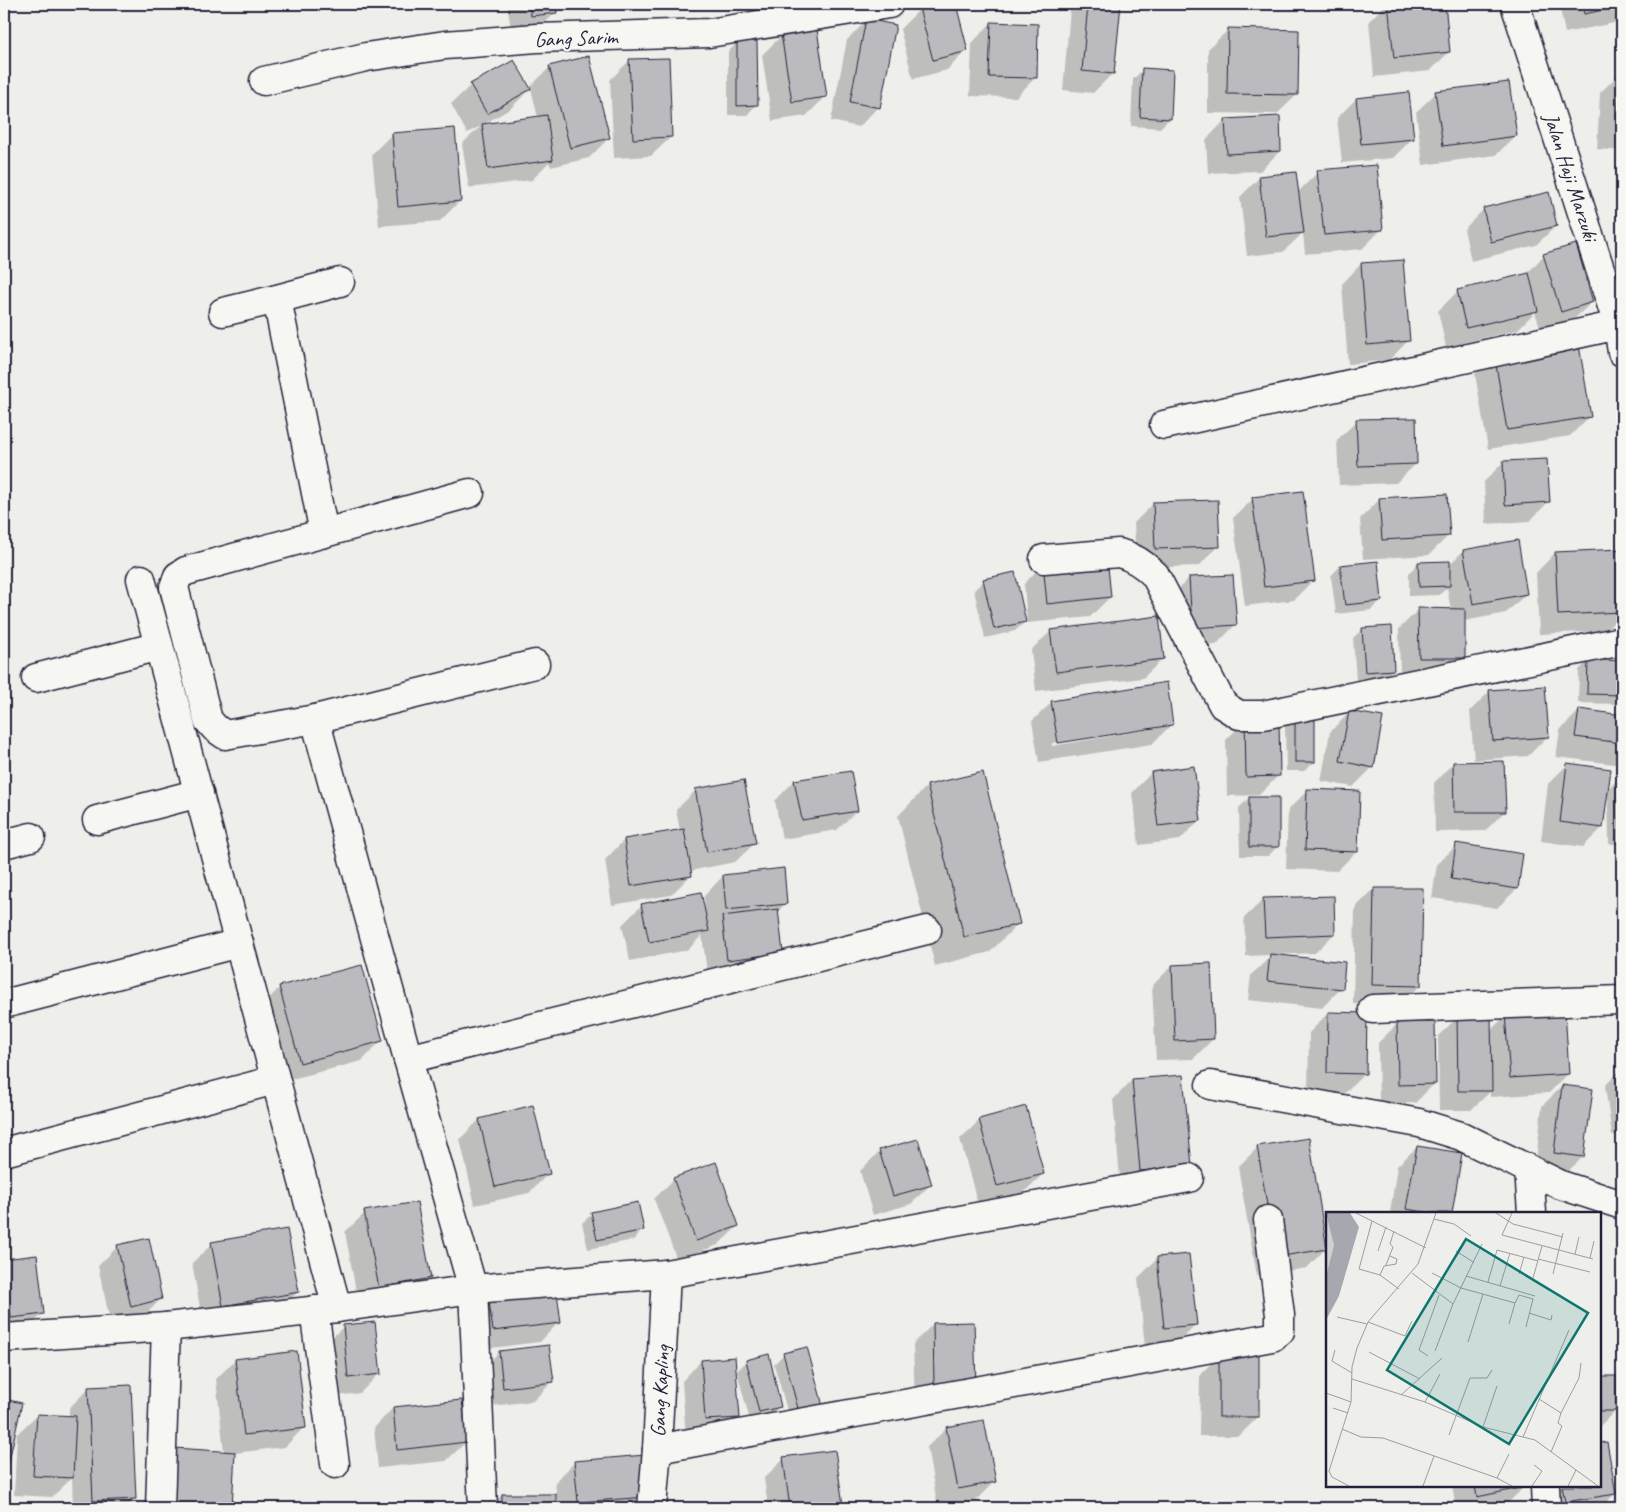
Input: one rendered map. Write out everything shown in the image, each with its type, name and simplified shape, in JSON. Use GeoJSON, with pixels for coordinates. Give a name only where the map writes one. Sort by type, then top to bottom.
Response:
{"type":"FeatureCollection","features":[{"type":"Feature","properties":{"kind":"street","name":"Gang Sarim"},"geometry":{"type":"LineString","coordinates":[[264,81],[366,57],[445,45],[537,38],[709,33],[889,4]]}},
{"type":"Feature","properties":{"kind":"street","name":"Jalan Haji Marzuki"},"geometry":{"type":"LineString","coordinates":[[1515,4],[1618,325],[1622,352]]}},
{"type":"Feature","properties":{"kind":"street"},"geometry":{"type":"LineString","coordinates":[[223,312],[340,282]]}},
{"type":"Feature","properties":{"kind":"street"},"geometry":{"type":"LineString","coordinates":[[277,299],[324,533]]}},
{"type":"Feature","properties":{"kind":"street"},"geometry":{"type":"LineString","coordinates":[[1164,425],[1618,325]]}},
{"type":"Feature","properties":{"kind":"street"},"geometry":{"type":"LineString","coordinates":[[470,493],[186,571],[178,576],[174,587],[208,720],[215,728],[225,734],[316,719],[536,664]]}},
{"type":"Feature","properties":{"kind":"street"},"geometry":{"type":"LineString","coordinates":[[1044,559],[1119,553],[1129,556],[1146,566],[1155,575],[1224,705],[1239,715],[1263,715],[1622,641]]}},
{"type":"Feature","properties":{"kind":"street"},"geometry":{"type":"LineString","coordinates":[[141,579],[276,1080],[326,1309],[335,1464]]}},
{"type":"Feature","properties":{"kind":"street"},"geometry":{"type":"LineString","coordinates":[[36,678],[159,646]]}},
{"type":"Feature","properties":{"kind":"street"},"geometry":{"type":"LineString","coordinates":[[316,719],[408,1059],[474,1289],[483,1508]]}},
{"type":"Feature","properties":{"kind":"street"},"geometry":{"type":"LineString","coordinates":[[97,820],[199,793]]}},
{"type":"Feature","properties":{"kind":"street"},"geometry":{"type":"LineString","coordinates":[[4,844],[31,837]]}},
{"type":"Feature","properties":{"kind":"street"},"geometry":{"type":"LineString","coordinates":[[408,1059],[927,930]]}},
{"type":"Feature","properties":{"kind":"street"},"geometry":{"type":"LineString","coordinates":[[4,1004],[239,943]]}},
{"type":"Feature","properties":{"kind":"street"},"geometry":{"type":"LineString","coordinates":[[1373,1009],[1622,1000]]}},
{"type":"Feature","properties":{"kind":"street"},"geometry":{"type":"LineString","coordinates":[[4,1152],[276,1080]]}},
{"type":"Feature","properties":{"kind":"street"},"geometry":{"type":"LineString","coordinates":[[1210,1085],[1419,1123],[1461,1136],[1561,1185],[1622,1205]]}},
{"type":"Feature","properties":{"kind":"street"},"geometry":{"type":"LineString","coordinates":[[1529,1169],[1532,1212]]}},
{"type":"Feature","properties":{"kind":"street"},"geometry":{"type":"LineString","coordinates":[[4,1338],[166,1327],[326,1309],[474,1289],[666,1274],[1189,1178]]}},
{"type":"Feature","properties":{"kind":"street"},"geometry":{"type":"LineString","coordinates":[[658,1448],[1272,1337],[1280,1331],[1280,1315],[1268,1220]]}},
{"type":"Feature","properties":{"kind":"street","name":"Gang Kapling"},"geometry":{"type":"LineString","coordinates":[[652,1508],[658,1448],[666,1274]]}},
{"type":"Feature","properties":{"kind":"street"},"geometry":{"type":"LineString","coordinates":[[160,1508],[166,1327]]}},
{"type":"Feature","properties":{"kind":"street"},"geometry":{"type":"LineString","coordinates":[[1545,1487],[1546,1508]]}},
{"type":"Feature","properties":{"kind":"building"},"geometry":{"type":"Polygon","coordinates":[[[529,4],[556,4],[557,13],[531,16],[529,4]]]}},
{"type":"Feature","properties":{"kind":"building"},"geometry":{"type":"Polygon","coordinates":[[[936,4],[956,4],[968,51],[933,60],[919,8],[936,4]]]}},
{"type":"Feature","properties":{"kind":"building"},"geometry":{"type":"Polygon","coordinates":[[[1088,4],[1121,4],[1114,74],[1082,71],[1088,4]]]}},
{"type":"Feature","properties":{"kind":"building"},"geometry":{"type":"Polygon","coordinates":[[[1388,4],[1445,4],[1450,52],[1394,58],[1388,4]]]}},
{"type":"Feature","properties":{"kind":"building"},"geometry":{"type":"Polygon","coordinates":[[[1582,4],[1622,4],[1622,6],[1584,14],[1582,4]]]}},
{"type":"Feature","properties":{"kind":"building"},"geometry":{"type":"Polygon","coordinates":[[[866,19],[896,25],[880,108],[850,102],[866,19]]]}},
{"type":"Feature","properties":{"kind":"building"},"geometry":{"type":"Polygon","coordinates":[[[991,22],[1038,24],[1037,78],[989,77],[991,22]]]}},
{"type":"Feature","properties":{"kind":"building"},"geometry":{"type":"Polygon","coordinates":[[[1228,28],[1299,30],[1298,95],[1227,94],[1228,28]]]}},
{"type":"Feature","properties":{"kind":"building"},"geometry":{"type":"Polygon","coordinates":[[[817,29],[827,97],[792,102],[781,34],[817,29]]]}},
{"type":"Feature","properties":{"kind":"building"},"geometry":{"type":"Polygon","coordinates":[[[737,41],[757,41],[758,105],[737,106],[737,41]]]}},
{"type":"Feature","properties":{"kind":"building"},"geometry":{"type":"Polygon","coordinates":[[[589,56],[610,138],[570,148],[549,66],[589,56]]]}},
{"type":"Feature","properties":{"kind":"building"},"geometry":{"type":"Polygon","coordinates":[[[669,58],[672,137],[633,139],[629,59],[669,58]]]}},
{"type":"Feature","properties":{"kind":"building"},"geometry":{"type":"Polygon","coordinates":[[[514,60],[531,89],[487,114],[470,84],[514,60]]]}},
{"type":"Feature","properties":{"kind":"building"},"geometry":{"type":"Polygon","coordinates":[[[1142,68],[1173,70],[1171,119],[1140,117],[1142,68]]]}},
{"type":"Feature","properties":{"kind":"building"},"geometry":{"type":"Polygon","coordinates":[[[1619,72],[1622,72],[1622,131],[1617,130],[1619,72]]]}},
{"type":"Feature","properties":{"kind":"building"},"geometry":{"type":"Polygon","coordinates":[[[1509,82],[1517,136],[1443,146],[1435,91],[1509,82]]]}},
{"type":"Feature","properties":{"kind":"building"},"geometry":{"type":"Polygon","coordinates":[[[1409,92],[1414,139],[1361,144],[1356,98],[1409,92]]]}},
{"type":"Feature","properties":{"kind":"building"},"geometry":{"type":"Polygon","coordinates":[[[547,115],[553,160],[488,169],[482,124],[547,115]]]}},
{"type":"Feature","properties":{"kind":"building"},"geometry":{"type":"Polygon","coordinates":[[[1280,116],[1281,151],[1227,154],[1225,119],[1280,116]]]}},
{"type":"Feature","properties":{"kind":"building"},"geometry":{"type":"Polygon","coordinates":[[[455,128],[461,201],[398,207],[392,133],[455,128]]]}},
{"type":"Feature","properties":{"kind":"building"},"geometry":{"type":"Polygon","coordinates":[[[1377,165],[1383,230],[1324,235],[1317,170],[1377,165]]]}},
{"type":"Feature","properties":{"kind":"building"},"geometry":{"type":"Polygon","coordinates":[[[1296,172],[1304,233],[1266,237],[1259,176],[1296,172]]]}},
{"type":"Feature","properties":{"kind":"building"},"geometry":{"type":"Polygon","coordinates":[[[1549,192],[1557,226],[1491,242],[1483,208],[1549,192]]]}},
{"type":"Feature","properties":{"kind":"building"},"geometry":{"type":"Polygon","coordinates":[[[1576,244],[1593,302],[1561,312],[1543,254],[1576,244]]]}},
{"type":"Feature","properties":{"kind":"building"},"geometry":{"type":"Polygon","coordinates":[[[1403,260],[1410,341],[1367,345],[1361,263],[1403,260]]]}},
{"type":"Feature","properties":{"kind":"building"},"geometry":{"type":"Polygon","coordinates":[[[1529,273],[1538,311],[1466,328],[1457,290],[1529,273]]]}},
{"type":"Feature","properties":{"kind":"building"},"geometry":{"type":"Polygon","coordinates":[[[1578,339],[1591,417],[1507,430],[1494,353],[1578,339]]]}},
{"type":"Feature","properties":{"kind":"building"},"geometry":{"type":"Polygon","coordinates":[[[1416,418],[1417,464],[1358,466],[1356,419],[1416,418]]]}},
{"type":"Feature","properties":{"kind":"building"},"geometry":{"type":"Polygon","coordinates":[[[1547,459],[1550,502],[1505,505],[1503,461],[1547,459]]]}},
{"type":"Feature","properties":{"kind":"building"},"geometry":{"type":"Polygon","coordinates":[[[1303,491],[1315,581],[1264,587],[1252,497],[1303,491]]]}},
{"type":"Feature","properties":{"kind":"building"},"geometry":{"type":"Polygon","coordinates":[[[1447,494],[1450,536],[1382,540],[1379,498],[1447,494]]]}},
{"type":"Feature","properties":{"kind":"building"},"geometry":{"type":"Polygon","coordinates":[[[1218,500],[1220,547],[1155,549],[1153,502],[1218,500]]]}},
{"type":"Feature","properties":{"kind":"building"},"geometry":{"type":"Polygon","coordinates":[[[1518,540],[1527,594],[1473,604],[1463,550],[1518,540]]]}},
{"type":"Feature","properties":{"kind":"building"},"geometry":{"type":"Polygon","coordinates":[[[1622,549],[1622,612],[1558,615],[1555,552],[1622,549]]]}},
{"type":"Feature","properties":{"kind":"building"},"geometry":{"type":"Polygon","coordinates":[[[1107,557],[1111,597],[1047,604],[1043,563],[1107,557]]]}},
{"type":"Feature","properties":{"kind":"building"},"geometry":{"type":"Polygon","coordinates":[[[1378,561],[1382,601],[1345,605],[1340,565],[1378,561]]]}},
{"type":"Feature","properties":{"kind":"building"},"geometry":{"type":"Polygon","coordinates":[[[1450,561],[1450,586],[1419,587],[1418,562],[1450,561]]]}},
{"type":"Feature","properties":{"kind":"building"},"geometry":{"type":"Polygon","coordinates":[[[1015,572],[1026,622],[994,629],[983,579],[1015,572]]]}},
{"type":"Feature","properties":{"kind":"building"},"geometry":{"type":"Polygon","coordinates":[[[1233,575],[1237,625],[1192,628],[1189,577],[1233,575]]]}},
{"type":"Feature","properties":{"kind":"building"},"geometry":{"type":"Polygon","coordinates":[[[1418,608],[1465,609],[1465,658],[1419,658],[1418,608]]]}},
{"type":"Feature","properties":{"kind":"building"},"geometry":{"type":"Polygon","coordinates":[[[1159,616],[1164,659],[1056,672],[1050,630],[1159,616]]]}},
{"type":"Feature","properties":{"kind":"building"},"geometry":{"type":"Polygon","coordinates":[[[1392,626],[1394,670],[1365,672],[1362,628],[1392,626]]]}},
{"type":"Feature","properties":{"kind":"building"},"geometry":{"type":"Polygon","coordinates":[[[1588,659],[1622,661],[1622,695],[1587,694],[1588,659]]]}},
{"type":"Feature","properties":{"kind":"building"},"geometry":{"type":"Polygon","coordinates":[[[1167,682],[1173,725],[1058,743],[1051,701],[1167,682]]]}},
{"type":"Feature","properties":{"kind":"building"},"geometry":{"type":"Polygon","coordinates":[[[1545,686],[1549,737],[1493,741],[1489,690],[1545,686]]]}},
{"type":"Feature","properties":{"kind":"building"},"geometry":{"type":"Polygon","coordinates":[[[1579,709],[1622,715],[1622,743],[1575,737],[1579,709]]]}},
{"type":"Feature","properties":{"kind":"building"},"geometry":{"type":"Polygon","coordinates":[[[1349,711],[1383,717],[1374,768],[1340,761],[1349,711]]]}},
{"type":"Feature","properties":{"kind":"building"},"geometry":{"type":"Polygon","coordinates":[[[1295,714],[1315,714],[1315,762],[1295,762],[1295,714]]]}},
{"type":"Feature","properties":{"kind":"building"},"geometry":{"type":"Polygon","coordinates":[[[1245,719],[1279,719],[1280,776],[1246,777],[1245,719]]]}},
{"type":"Feature","properties":{"kind":"building"},"geometry":{"type":"Polygon","coordinates":[[[1504,761],[1506,812],[1454,812],[1453,762],[1504,761]]]}},
{"type":"Feature","properties":{"kind":"building"},"geometry":{"type":"Polygon","coordinates":[[[1567,763],[1611,769],[1603,828],[1560,822],[1567,763]]]}},
{"type":"Feature","properties":{"kind":"building"},"geometry":{"type":"Polygon","coordinates":[[[1194,766],[1201,821],[1158,826],[1151,772],[1194,766]]]}},
{"type":"Feature","properties":{"kind":"building"},"geometry":{"type":"Polygon","coordinates":[[[851,771],[858,811],[802,820],[794,780],[851,771]]]}},
{"type":"Feature","properties":{"kind":"building"},"geometry":{"type":"Polygon","coordinates":[[[983,772],[1020,924],[964,937],[927,785],[983,772]]]}},
{"type":"Feature","properties":{"kind":"building"},"geometry":{"type":"Polygon","coordinates":[[[744,780],[756,843],[707,852],[695,789],[744,780]]]}},
{"type":"Feature","properties":{"kind":"building"},"geometry":{"type":"Polygon","coordinates":[[[1307,789],[1360,791],[1358,852],[1305,850],[1307,789]]]}},
{"type":"Feature","properties":{"kind":"building"},"geometry":{"type":"Polygon","coordinates":[[[1249,797],[1279,797],[1279,847],[1249,847],[1249,797]]]}},
{"type":"Feature","properties":{"kind":"building"},"geometry":{"type":"Polygon","coordinates":[[[684,829],[692,876],[631,886],[624,839],[684,829]]]}},
{"type":"Feature","properties":{"kind":"building"},"geometry":{"type":"Polygon","coordinates":[[[1456,843],[1523,854],[1518,889],[1451,879],[1456,843]]]}},
{"type":"Feature","properties":{"kind":"building"},"geometry":{"type":"Polygon","coordinates":[[[784,868],[787,904],[726,910],[723,875],[784,868]]]}},
{"type":"Feature","properties":{"kind":"building"},"geometry":{"type":"Polygon","coordinates":[[[1374,888],[1423,888],[1421,986],[1372,985],[1374,888]]]}},
{"type":"Feature","properties":{"kind":"building"},"geometry":{"type":"Polygon","coordinates":[[[701,892],[709,931],[649,942],[641,904],[701,892]]]}},
{"type":"Feature","properties":{"kind":"building"},"geometry":{"type":"Polygon","coordinates":[[[1334,896],[1335,934],[1265,937],[1263,898],[1334,896]]]}},
{"type":"Feature","properties":{"kind":"building"},"geometry":{"type":"Polygon","coordinates":[[[778,909],[783,953],[727,960],[722,916],[778,909]]]}},
{"type":"Feature","properties":{"kind":"building"},"geometry":{"type":"Polygon","coordinates":[[[1270,954],[1345,962],[1343,989],[1267,981],[1270,954]]]}},
{"type":"Feature","properties":{"kind":"building"},"geometry":{"type":"Polygon","coordinates":[[[1211,963],[1214,1039],[1175,1041],[1172,965],[1211,963]]]}},
{"type":"Feature","properties":{"kind":"building"},"geometry":{"type":"Polygon","coordinates":[[[362,965],[383,1041],[300,1063],[279,986],[362,965]]]}},
{"type":"Feature","properties":{"kind":"building"},"geometry":{"type":"Polygon","coordinates":[[[1565,1010],[1569,1074],[1510,1078],[1505,1014],[1565,1010]]]}},
{"type":"Feature","properties":{"kind":"building"},"geometry":{"type":"Polygon","coordinates":[[[1328,1012],[1367,1013],[1366,1074],[1327,1073],[1328,1012]]]}},
{"type":"Feature","properties":{"kind":"building"},"geometry":{"type":"Polygon","coordinates":[[[1457,1015],[1491,1015],[1492,1091],[1458,1091],[1457,1015]]]}},
{"type":"Feature","properties":{"kind":"building"},"geometry":{"type":"Polygon","coordinates":[[[1397,1022],[1435,1022],[1436,1084],[1398,1085],[1397,1022]]]}},
{"type":"Feature","properties":{"kind":"building"},"geometry":{"type":"Polygon","coordinates":[[[1183,1075],[1192,1166],[1140,1171],[1132,1079],[1183,1075]]]}},
{"type":"Feature","properties":{"kind":"building"},"geometry":{"type":"Polygon","coordinates":[[[1562,1085],[1593,1089],[1584,1157],[1554,1153],[1562,1085]]]}},
{"type":"Feature","properties":{"kind":"building"},"geometry":{"type":"Polygon","coordinates":[[[533,1105],[550,1174],[495,1187],[479,1119],[533,1105]]]}},
{"type":"Feature","properties":{"kind":"building"},"geometry":{"type":"Polygon","coordinates":[[[1026,1106],[1044,1174],[997,1186],[979,1119],[1026,1106]]]}},
{"type":"Feature","properties":{"kind":"building"},"geometry":{"type":"Polygon","coordinates":[[[1309,1138],[1326,1249],[1276,1257],[1257,1146],[1309,1138]]]}},
{"type":"Feature","properties":{"kind":"building"},"geometry":{"type":"Polygon","coordinates":[[[918,1139],[932,1185],[893,1196],[879,1150],[918,1139]]]}},
{"type":"Feature","properties":{"kind":"building"},"geometry":{"type":"Polygon","coordinates":[[[1417,1146],[1462,1153],[1452,1212],[1425,1212],[1406,1209],[1417,1146]]]}},
{"type":"Feature","properties":{"kind":"building"},"geometry":{"type":"Polygon","coordinates":[[[716,1162],[739,1226],[696,1241],[673,1178],[716,1162]]]}},
{"type":"Feature","properties":{"kind":"building"},"geometry":{"type":"Polygon","coordinates":[[[417,1202],[431,1278],[379,1288],[364,1211],[417,1202]]]}},
{"type":"Feature","properties":{"kind":"building"},"geometry":{"type":"Polygon","coordinates":[[[638,1202],[644,1230],[597,1240],[591,1212],[638,1202]]]}},
{"type":"Feature","properties":{"kind":"building"},"geometry":{"type":"Polygon","coordinates":[[[287,1229],[299,1292],[223,1306],[211,1242],[287,1229]]]}},
{"type":"Feature","properties":{"kind":"building"},"geometry":{"type":"Polygon","coordinates":[[[149,1238],[162,1299],[131,1307],[117,1245],[149,1238]]]}},
{"type":"Feature","properties":{"kind":"building"},"geometry":{"type":"Polygon","coordinates":[[[1189,1254],[1197,1325],[1164,1328],[1157,1257],[1189,1254]]]}},
{"type":"Feature","properties":{"kind":"building"},"geometry":{"type":"Polygon","coordinates":[[[37,1255],[44,1314],[11,1318],[4,1259],[37,1255]]]}},
{"type":"Feature","properties":{"kind":"building"},"geometry":{"type":"Polygon","coordinates":[[[557,1293],[561,1323],[493,1331],[489,1301],[557,1293]]]}},
{"type":"Feature","properties":{"kind":"building"},"geometry":{"type":"Polygon","coordinates":[[[375,1322],[381,1374],[348,1378],[343,1325],[375,1322]]]}},
{"type":"Feature","properties":{"kind":"building"},"geometry":{"type":"Polygon","coordinates":[[[974,1322],[976,1385],[934,1386],[933,1323],[974,1322]]]}},
{"type":"Feature","properties":{"kind":"building"},"geometry":{"type":"Polygon","coordinates":[[[549,1345],[554,1382],[503,1388],[499,1351],[549,1345]]]}},
{"type":"Feature","properties":{"kind":"building"},"geometry":{"type":"Polygon","coordinates":[[[807,1347],[823,1406],[799,1412],[783,1353],[807,1347]]]}},
{"type":"Feature","properties":{"kind":"building"},"geometry":{"type":"Polygon","coordinates":[[[297,1351],[306,1428],[244,1435],[235,1359],[297,1351]]]}},
{"type":"Feature","properties":{"kind":"building"},"geometry":{"type":"Polygon","coordinates":[[[769,1354],[781,1407],[759,1412],[746,1360],[769,1354]]]}},
{"type":"Feature","properties":{"kind":"building"},"geometry":{"type":"Polygon","coordinates":[[[1219,1354],[1259,1354],[1259,1417],[1219,1417],[1219,1354]]]}},
{"type":"Feature","properties":{"kind":"building"},"geometry":{"type":"Polygon","coordinates":[[[735,1357],[740,1418],[705,1420],[701,1360],[735,1357]]]}},
{"type":"Feature","properties":{"kind":"building"},"geometry":{"type":"Polygon","coordinates":[[[1601,1376],[1616,1376],[1616,1411],[1601,1411],[1601,1376]]]}},
{"type":"Feature","properties":{"kind":"building"},"geometry":{"type":"Polygon","coordinates":[[[131,1385],[136,1499],[93,1501],[88,1387],[131,1385]]]}},
{"type":"Feature","properties":{"kind":"building"},"geometry":{"type":"Polygon","coordinates":[[[4,1399],[22,1403],[4,1483],[4,1399]]]}},
{"type":"Feature","properties":{"kind":"building"},"geometry":{"type":"Polygon","coordinates":[[[462,1400],[467,1442],[397,1450],[393,1407],[462,1400]]]}},
{"type":"Feature","properties":{"kind":"building"},"geometry":{"type":"Polygon","coordinates":[[[37,1414],[76,1416],[73,1478],[33,1476],[37,1414]]]}},
{"type":"Feature","properties":{"kind":"building"},"geometry":{"type":"Polygon","coordinates":[[[984,1420],[996,1482],[958,1489],[946,1427],[984,1420]]]}},
{"type":"Feature","properties":{"kind":"building"},"geometry":{"type":"Polygon","coordinates":[[[1607,1442],[1616,1494],[1565,1502],[1562,1487],[1601,1487],[1601,1443],[1607,1442]]]}},
{"type":"Feature","properties":{"kind":"building"},"geometry":{"type":"Polygon","coordinates":[[[174,1448],[235,1452],[232,1508],[170,1508],[174,1448]]]}},
{"type":"Feature","properties":{"kind":"building"},"geometry":{"type":"Polygon","coordinates":[[[835,1450],[843,1505],[821,1508],[790,1508],[783,1457],[835,1450]]]}},
{"type":"Feature","properties":{"kind":"building"},"geometry":{"type":"Polygon","coordinates":[[[645,1455],[649,1497],[578,1502],[574,1461],[645,1455]]]}},
{"type":"Feature","properties":{"kind":"building"},"geometry":{"type":"Polygon","coordinates":[[[1475,1487],[1525,1487],[1477,1497],[1475,1487]]]}},
{"type":"Feature","properties":{"kind":"building"},"geometry":{"type":"Polygon","coordinates":[[[502,1494],[556,1494],[556,1508],[502,1508],[502,1494]]]}}]}
